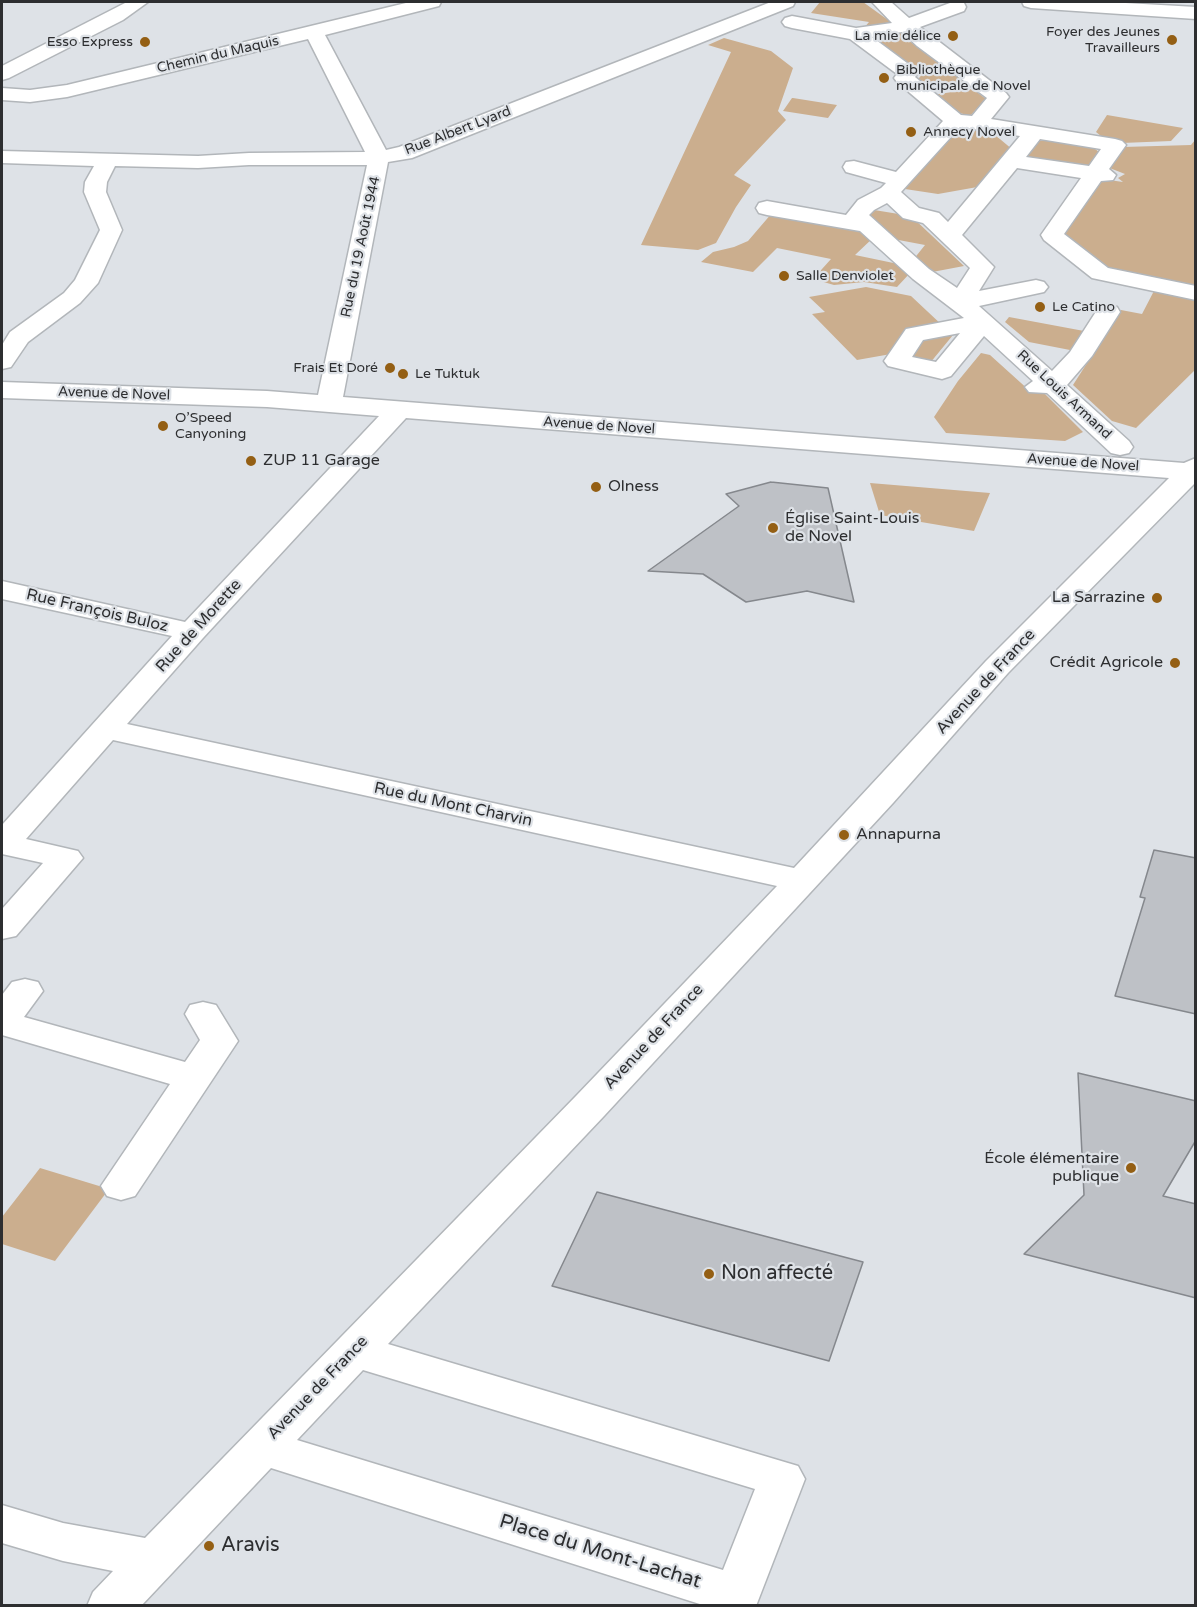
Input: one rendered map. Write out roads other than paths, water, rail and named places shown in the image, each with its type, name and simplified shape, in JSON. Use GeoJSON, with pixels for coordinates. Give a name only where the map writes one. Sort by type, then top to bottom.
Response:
{"type":"FeatureCollection","features":[{"type":"Feature","properties":{"kind":"street"},"geometry":{"type":"LineString","coordinates":[[2,74],[139,2]]}},
{"type":"Feature","properties":{"kind":"street"},"geometry":{"type":"LineString","coordinates":[[116,16],[153,2]]}},
{"type":"Feature","properties":{"kind":"street","name":"Chemin du Maquis"},"geometry":{"type":"LineString","coordinates":[[2,94],[21,96],[58,93],[432,2]]}},
{"type":"Feature","properties":{"kind":"street","name":"Rue Albert Lyard"},"geometry":{"type":"LineString","coordinates":[[2,157],[198,162],[376,158],[412,151],[786,2]]}},
{"type":"Feature","properties":{"kind":"street"},"geometry":{"type":"LineString","coordinates":[[881,2],[924,42],[999,97],[977,123]]}},
{"type":"Feature","properties":{"kind":"street"},"geometry":{"type":"LineString","coordinates":[[1030,2],[1196,13]]}},
{"type":"Feature","properties":{"kind":"street"},"geometry":{"type":"LineString","coordinates":[[752,15],[856,34],[906,26],[950,7]]}},
{"type":"Feature","properties":{"kind":"street","name":"Rue du 19 Août 1944"},"geometry":{"type":"LineString","coordinates":[[314,32],[375,148],[377,170],[329,404]]}},
{"type":"Feature","properties":{"kind":"street"},"geometry":{"type":"LineString","coordinates":[[856,34],[908,73],[904,78],[923,96],[955,120],[1119,145],[1100,175],[1052,235],[1100,273],[1196,293]]}},
{"type":"Feature","properties":{"kind":"street"},"geometry":{"type":"LineString","coordinates":[[923,96],[982,85]]}},
{"type":"Feature","properties":{"kind":"street"},"geometry":{"type":"LineString","coordinates":[[864,224],[857,216],[866,205],[894,188],[931,152],[955,120]]}},
{"type":"Feature","properties":{"kind":"street"},"geometry":{"type":"LineString","coordinates":[[962,242],[963,208],[1013,161],[1035,132]]}},
{"type":"Feature","properties":{"kind":"street"},"geometry":{"type":"LineString","coordinates":[[2,362],[19,337],[72,298],[86,283],[111,230],[95,192],[96,182],[108,159]]}},
{"type":"Feature","properties":{"kind":"street"},"geometry":{"type":"LineString","coordinates":[[1013,161],[1100,175]]}},
{"type":"Feature","properties":{"kind":"street"},"geometry":{"type":"LineString","coordinates":[[854,167],[894,188],[963,208]]}},
{"type":"Feature","properties":{"kind":"street"},"geometry":{"type":"LineString","coordinates":[[894,188],[911,213],[931,218],[962,242],[982,267],[960,302]]}},
{"type":"Feature","properties":{"kind":"street"},"geometry":{"type":"LineString","coordinates":[[767,208],[864,224]]}},
{"type":"Feature","properties":{"kind":"street","name":"Rue Louis Armand"},"geometry":{"type":"LineString","coordinates":[[864,224],[1006,342],[1046,386],[1120,447]]}},
{"type":"Feature","properties":{"kind":"street"},"geometry":{"type":"LineString","coordinates":[[901,291],[935,285]]}},
{"type":"Feature","properties":{"kind":"street"},"geometry":{"type":"LineString","coordinates":[[960,302],[1036,287]]}},
{"type":"Feature","properties":{"kind":"street"},"geometry":{"type":"LineString","coordinates":[[1046,386],[1080,356],[1108,312]]}},
{"type":"Feature","properties":{"kind":"street"},"geometry":{"type":"LineString","coordinates":[[983,322],[946,375],[897,361],[909,336],[983,322]]}},
{"type":"Feature","properties":{"kind":"street","name":"Avenue de Novel"},"geometry":{"type":"LineString","coordinates":[[2,390],[329,404],[1194,470]]}},
{"type":"Feature","properties":{"kind":"street","name":"Rue de Morette"},"geometry":{"type":"LineString","coordinates":[[2,927],[4,928],[66,858],[2,844],[192,632],[399,410]]}},
{"type":"Feature","properties":{"kind":"street","name":"Avenue de France"},"geometry":{"type":"LineString","coordinates":[[110,1605],[211,1503],[565,1132],[881,796],[997,667],[1194,470]]}},
{"type":"Feature","properties":{"kind":"street","name":"Rue François Buloz"},"geometry":{"type":"LineString","coordinates":[[2,590],[192,632]]}},
{"type":"Feature","properties":{"kind":"street","name":"Rue du Mont Charvin"},"geometry":{"type":"LineString","coordinates":[[106,729],[800,880]]}},
{"type":"Feature","properties":{"kind":"street"},"geometry":{"type":"LineString","coordinates":[[2,1018],[25,991]]}},
{"type":"Feature","properties":{"kind":"street"},"geometry":{"type":"LineString","coordinates":[[121,1186],[219,1041],[203,1014]]}},
{"type":"Feature","properties":{"kind":"street"},"geometry":{"type":"LineString","coordinates":[[2,1023],[194,1078]]}},
{"type":"Feature","properties":{"kind":"street","name":"Place du Mont-Lachat"},"geometry":{"type":"LineString","coordinates":[[262,1447],[737,1595],[783,1479],[354,1351]]}},
{"type":"Feature","properties":{"kind":"street"},"geometry":{"type":"LineString","coordinates":[[2,1524],[63,1542],[154,1560]]}},
{"type":"Feature","properties":{"kind":"place","name":"La mie délice"},"geometry":{"type":"Point","coordinates":[953,36]}},
{"type":"Feature","properties":{"kind":"place","name":"Foyer des Jeunes Travailleurs"},"geometry":{"type":"Point","coordinates":[1172,40]}},
{"type":"Feature","properties":{"kind":"place","name":"Esso Express"},"geometry":{"type":"Point","coordinates":[145,42]}},
{"type":"Feature","properties":{"kind":"place","name":"Bibliothèque municipale de Novel"},"geometry":{"type":"Point","coordinates":[884,78]}},
{"type":"Feature","properties":{"kind":"place","name":"Annecy Novel"},"geometry":{"type":"Point","coordinates":[911,132]}},
{"type":"Feature","properties":{"kind":"place","name":"Salle Denviolet"},"geometry":{"type":"Point","coordinates":[784,276]}},
{"type":"Feature","properties":{"kind":"place","name":"Le Catino"},"geometry":{"type":"Point","coordinates":[1040,307]}},
{"type":"Feature","properties":{"kind":"place","name":"Frais Et Doré"},"geometry":{"type":"Point","coordinates":[390,368]}},
{"type":"Feature","properties":{"kind":"place","name":"Le Tuktuk"},"geometry":{"type":"Point","coordinates":[403,374]}},
{"type":"Feature","properties":{"kind":"place","name":"O’Speed Canyoning"},"geometry":{"type":"Point","coordinates":[163,426]}},
{"type":"Feature","properties":{"kind":"place","name":"ZUP 11 Garage"},"geometry":{"type":"Point","coordinates":[251,461]}},
{"type":"Feature","properties":{"kind":"place","name":"Olness"},"geometry":{"type":"Point","coordinates":[596,487]}},
{"type":"Feature","properties":{"kind":"place","name":"Église Saint-Louis de Novel"},"geometry":{"type":"Point","coordinates":[773,528]}},
{"type":"Feature","properties":{"kind":"place","name":"La Sarrazine"},"geometry":{"type":"Point","coordinates":[1157,598]}},
{"type":"Feature","properties":{"kind":"place","name":"Crédit Agricole"},"geometry":{"type":"Point","coordinates":[1175,663]}},
{"type":"Feature","properties":{"kind":"place","name":"Annapurna"},"geometry":{"type":"Point","coordinates":[844,835]}},
{"type":"Feature","properties":{"kind":"place","name":"École élémentaire publique"},"geometry":{"type":"Point","coordinates":[1131,1168]}},
{"type":"Feature","properties":{"kind":"place","name":"Non affecté"},"geometry":{"type":"Point","coordinates":[709,1274]}},
{"type":"Feature","properties":{"kind":"place","name":"Aravis"},"geometry":{"type":"Point","coordinates":[209,1546]}}]}
